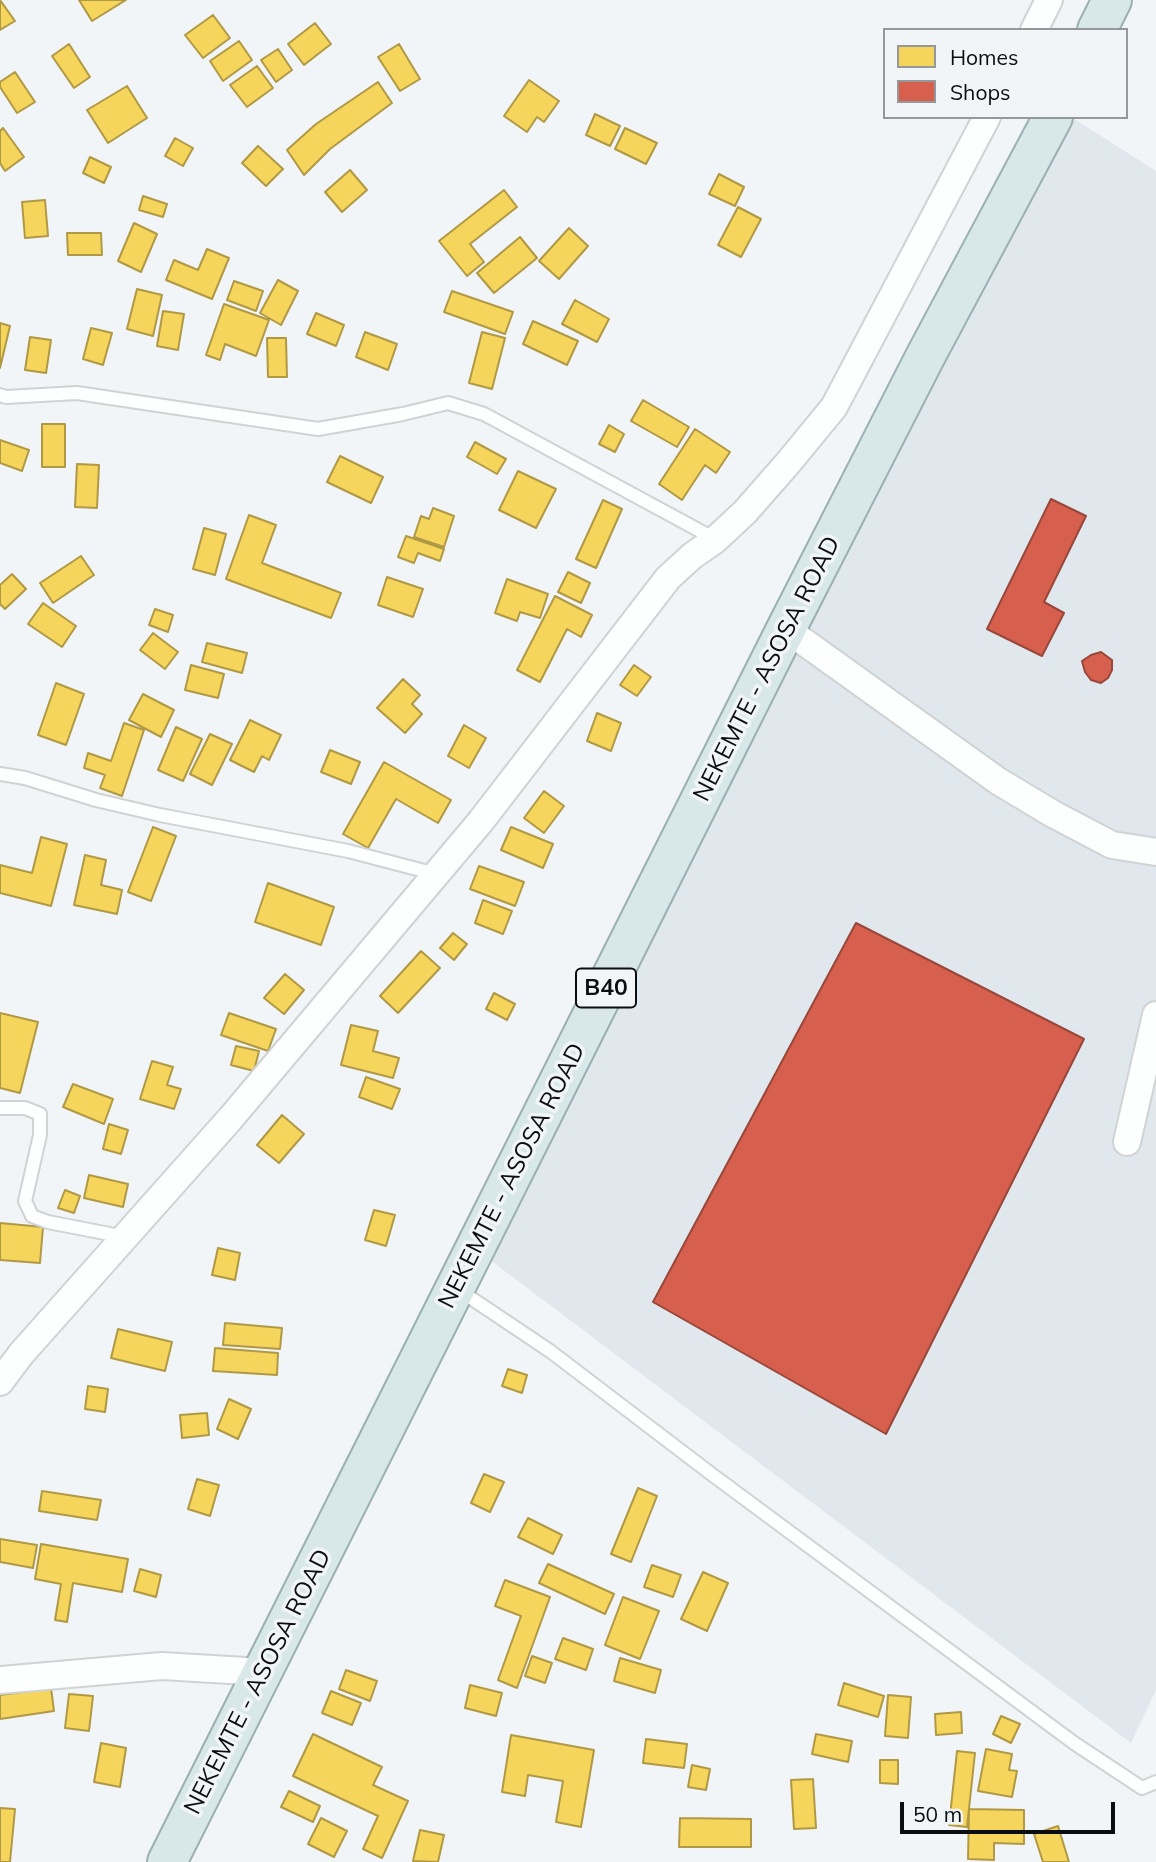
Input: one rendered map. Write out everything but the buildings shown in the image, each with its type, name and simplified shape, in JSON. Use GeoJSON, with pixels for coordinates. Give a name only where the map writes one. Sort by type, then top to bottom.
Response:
{"type":"FeatureCollection","features":[{"type":"Feature","properties":{"kind":"highway"},"geometry":{"type":"LineString","coordinates":[[1098,28],[1112,0]]}},
{"type":"Feature","properties":{"kind":"highway","name":"NEKEMTE - ASOSA ROAD"},"geometry":{"type":"LineString","coordinates":[[167,1862],[786,629],[925,357],[1052,119]]}},
{"type":"Feature","properties":{"kind":"street"},"geometry":{"type":"LineString","coordinates":[[1035,28],[1049,0]]}},
{"type":"Feature","properties":{"kind":"street"},"geometry":{"type":"LineString","coordinates":[[0,1382],[21,1354],[230,1119],[481,821],[668,578],[745,512],[834,407],[986,119]]}},
{"type":"Feature","properties":{"kind":"street"},"geometry":{"type":"LineString","coordinates":[[786,629],[998,781],[1112,845],[1156,852]]}},
{"type":"Feature","properties":{"kind":"street"},"geometry":{"type":"LineString","coordinates":[[1127,1142],[1156,1015]]}},
{"type":"Feature","properties":{"kind":"street"},"geometry":{"type":"LineString","coordinates":[[0,1680],[162,1666],[263,1672]]}},
{"type":"Feature","properties":{"kind":"lane"},"geometry":{"type":"LineString","coordinates":[[0,395],[6,397],[77,393],[318,429],[448,403],[484,414],[715,540]]}},
{"type":"Feature","properties":{"kind":"lane"},"geometry":{"type":"LineString","coordinates":[[0,774],[25,778],[96,800],[160,815],[348,850],[436,874]]}},
{"type":"Feature","properties":{"kind":"lane"},"geometry":{"type":"LineString","coordinates":[[0,1108],[25,1108],[40,1114],[40,1135],[25,1201],[32,1216],[48,1222],[125,1237]]}},
{"type":"Feature","properties":{"kind":"lane"},"geometry":{"type":"LineString","coordinates":[[456,1287],[550,1351],[721,1482],[1074,1743],[1142,1788],[1156,1782]]}},
{"type":"Feature","properties":{"kind":"shaded area"},"geometry":{"type":"Polygon","coordinates":[[[1070,119],[1074,119],[1156,171],[1156,1690],[1131,1743],[461,1238],[1070,119]]]}}]}
